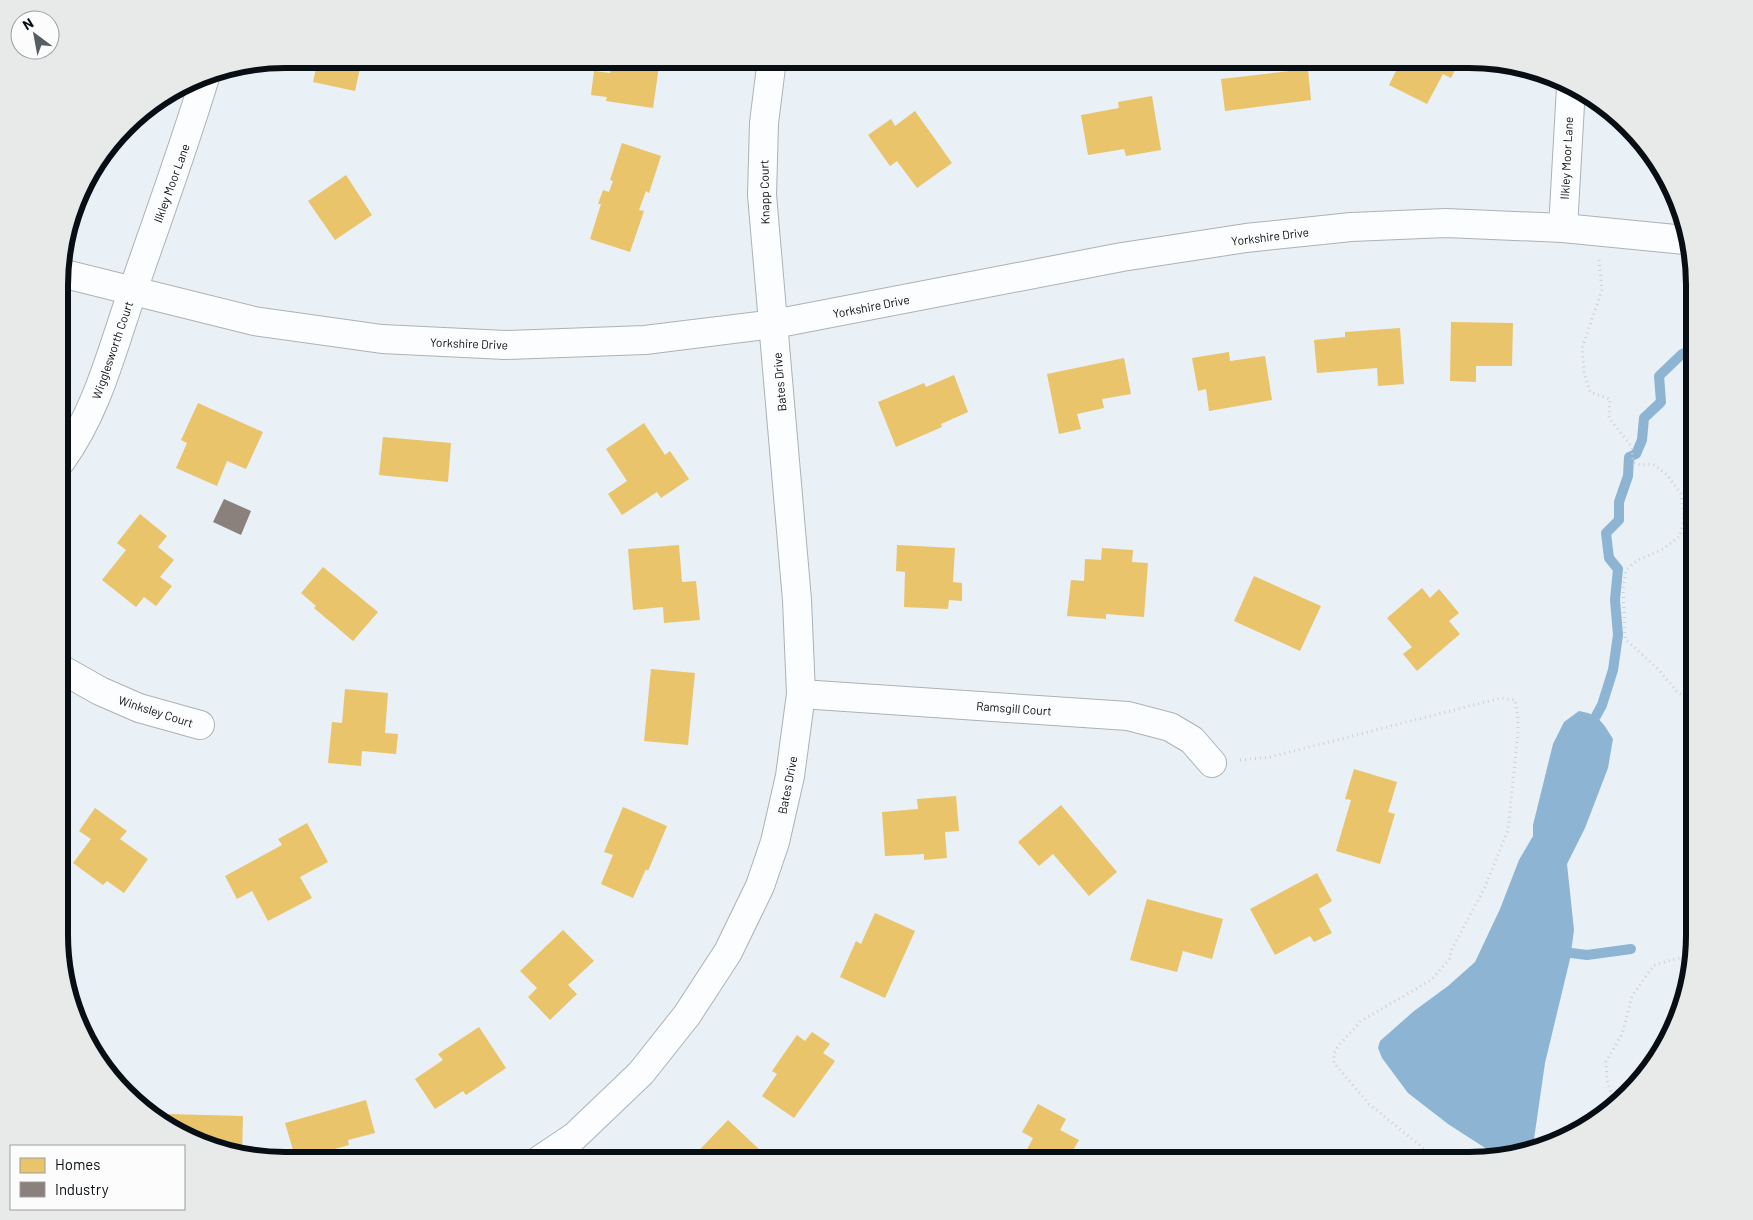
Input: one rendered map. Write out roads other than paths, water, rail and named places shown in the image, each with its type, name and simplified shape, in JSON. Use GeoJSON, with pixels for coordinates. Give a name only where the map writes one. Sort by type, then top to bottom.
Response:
{"type":"FeatureCollection","features":[{"type":"Feature","properties":{"kind":"street","name":"Knapp Court"},"geometry":{"type":"LineString","coordinates":[[771,68],[764,123],[762,195],[774,324]]}},
{"type":"Feature","properties":{"kind":"street","name":"Ilkley Moor Lane"},"geometry":{"type":"LineString","coordinates":[[132,291],[188,137],[203,83]]}},
{"type":"Feature","properties":{"kind":"street","name":"Ilkley Moor Lane"},"geometry":{"type":"LineString","coordinates":[[1563,228],[1570,93]]}},
{"type":"Feature","properties":{"kind":"street","name":"Yorkshire Drive"},"geometry":{"type":"LineString","coordinates":[[68,275],[254,321],[382,339],[505,345],[645,340],[774,324],[1122,257],[1246,238],[1352,227],[1446,223],[1563,228],[1680,240]]}},
{"type":"Feature","properties":{"kind":"street","name":"Wigglesworth Court"},"geometry":{"type":"LineString","coordinates":[[68,451],[97,397],[132,291]]}},
{"type":"Feature","properties":{"kind":"street","name":"Bates Drive"},"geometry":{"type":"LineString","coordinates":[[552,1152],[574,1137],[641,1073],[686,1015],[728,952],[760,886],[775,842],[790,776],[801,694],[797,600],[774,324]]}},
{"type":"Feature","properties":{"kind":"street","name":"Winksley Court"},"geometry":{"type":"LineString","coordinates":[[68,672],[100,691],[139,708],[200,725]]}},
{"type":"Feature","properties":{"kind":"street","name":"Ramsgill Court"},"geometry":{"type":"LineString","coordinates":[[801,694],[1128,716],[1170,727],[1192,740],[1212,762]]}},
{"type":"Feature","properties":{"kind":"water"},"geometry":{"type":"Polygon","coordinates":[[[1579,711],[1586,712],[1600,720],[1613,739],[1608,768],[1585,828],[1567,864],[1574,930],[1570,959],[1545,1063],[1534,1142],[1491,1151],[1448,1124],[1408,1093],[1382,1058],[1378,1048],[1380,1041],[1475,962],[1500,909],[1519,860],[1533,836],[1533,825],[1553,744],[1564,722],[1579,711]]]}},
{"type":"Feature","properties":{"kind":"waterway"},"geometry":{"type":"LineString","coordinates":[[1596,716],[1602,705],[1613,670],[1618,635],[1615,600],[1618,569],[1609,558],[1606,533],[1619,520],[1619,502],[1628,476],[1629,457],[1636,454],[1642,440],[1644,418],[1661,402],[1659,376],[1686,352]]}},
{"type":"Feature","properties":{"kind":"waterway"},"geometry":{"type":"LineString","coordinates":[[1571,953],[1587,955],[1631,949]]}}]}
